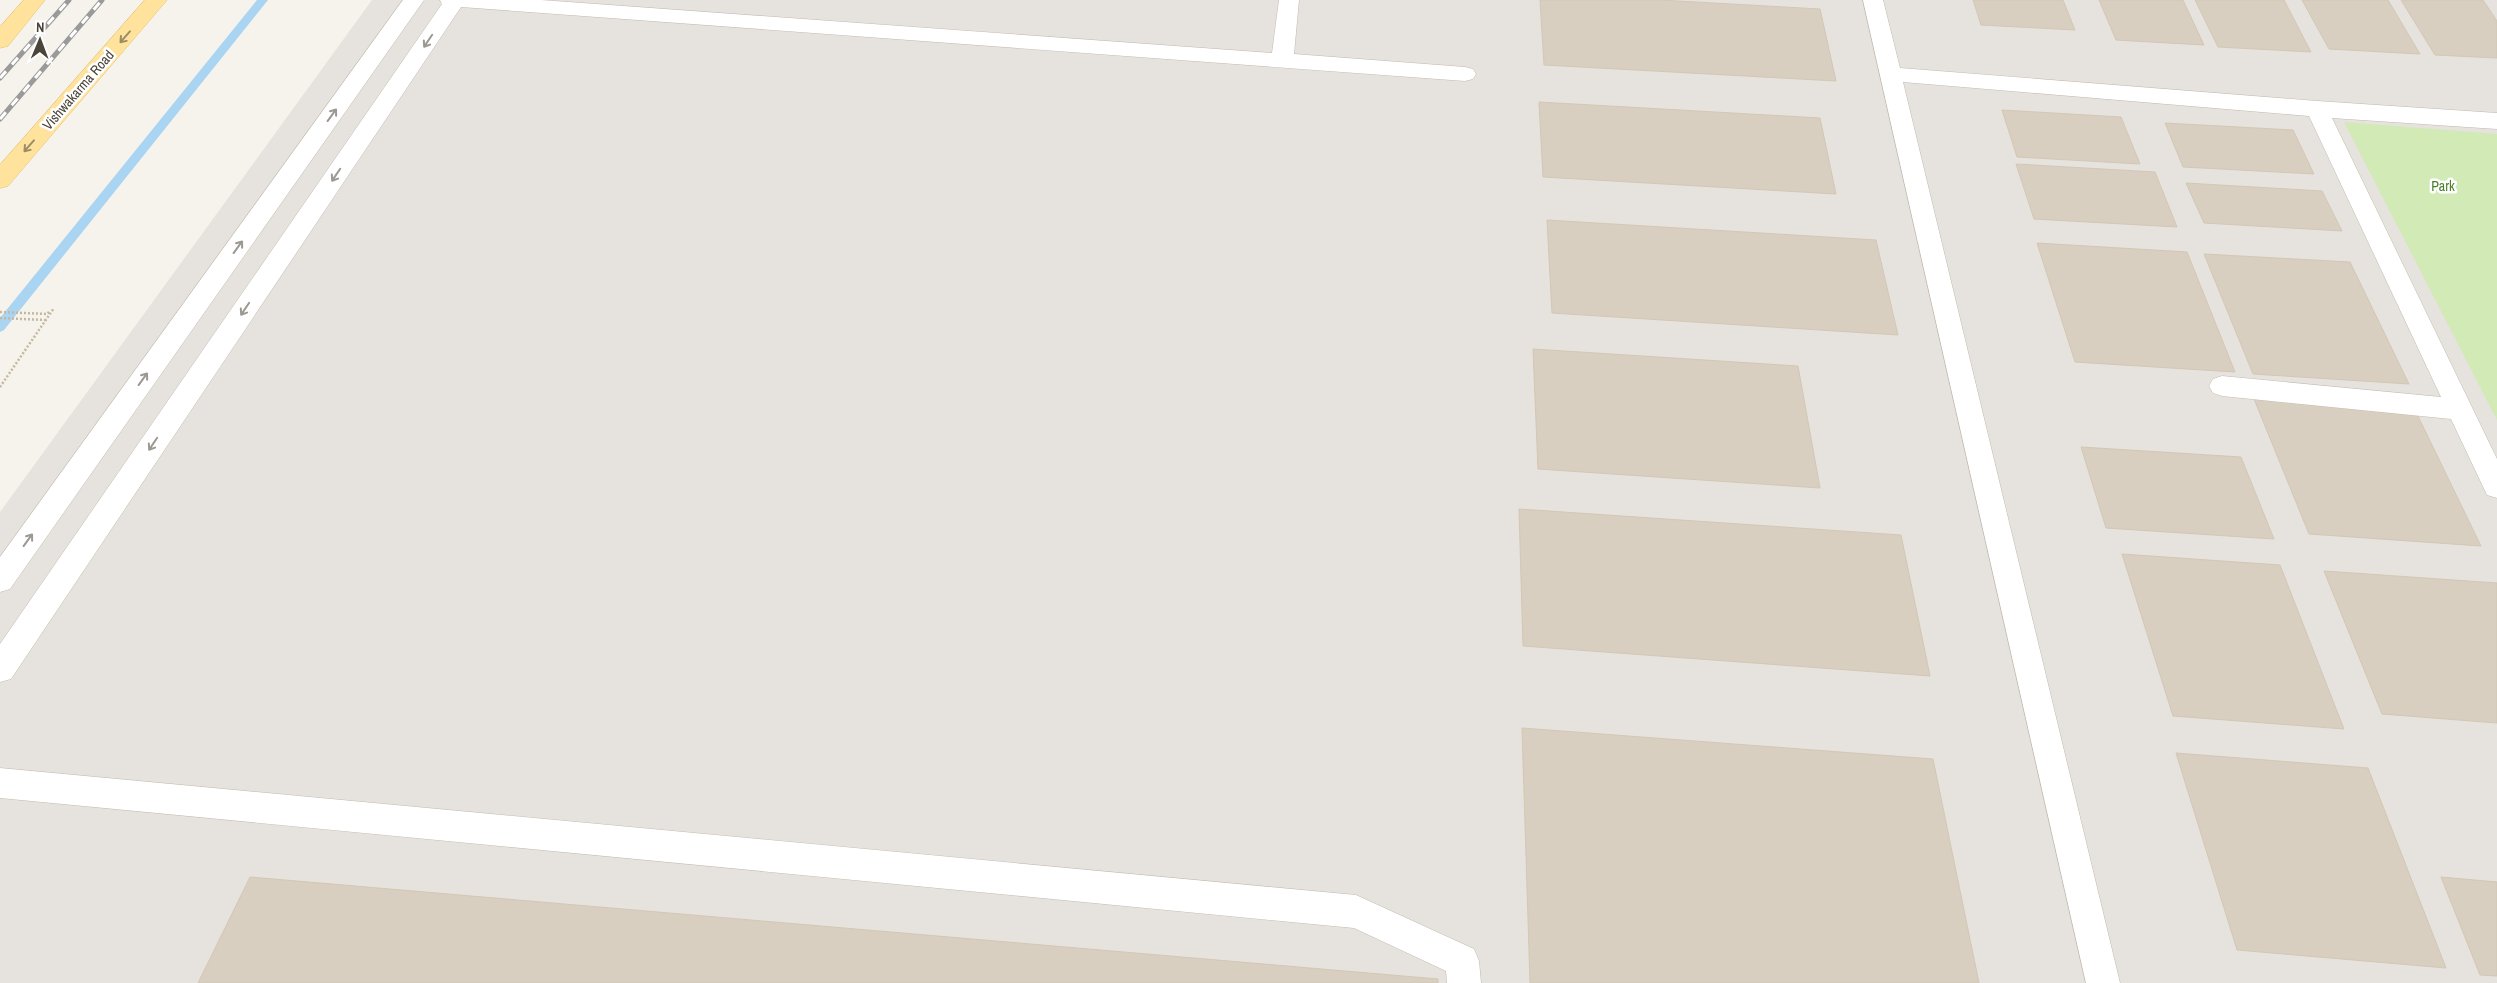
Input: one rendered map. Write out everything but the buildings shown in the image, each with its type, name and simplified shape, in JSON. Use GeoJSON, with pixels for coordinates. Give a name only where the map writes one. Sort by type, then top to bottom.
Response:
{"type":"FeatureCollection","features":[{"type":"Feature","properties":{"kind":"main road"},"geometry":{"type":"LineString","coordinates":[[0,41],[34,0]]}},
{"type":"Feature","properties":{"kind":"main road","name":"Vishwakarma Road"},"geometry":{"type":"LineString","coordinates":[[0,180],[157,0]]}},
{"type":"Feature","properties":{"kind":"lane"},"geometry":{"type":"LineString","coordinates":[[0,580],[414,0]]}},
{"type":"Feature","properties":{"kind":"lane"},"geometry":{"type":"LineString","coordinates":[[450,0],[658,8],[1282,61],[1465,74]]}},
{"type":"Feature","properties":{"kind":"lane"},"geometry":{"type":"LineString","coordinates":[[0,669],[455,0]]}},
{"type":"Feature","properties":{"kind":"lane"},"geometry":{"type":"LineString","coordinates":[[1282,61],[1289,0]]}},
{"type":"Feature","properties":{"kind":"lane"},"geometry":{"type":"LineString","coordinates":[[1873,0],[2103,983]]}},
{"type":"Feature","properties":{"kind":"lane"},"geometry":{"type":"LineString","coordinates":[[1890,74],[2317,109],[2497,121]]}},
{"type":"Feature","properties":{"kind":"lane"},"geometry":{"type":"LineString","coordinates":[[2317,109],[2497,487]]}},
{"type":"Feature","properties":{"kind":"lane"},"geometry":{"type":"LineString","coordinates":[[2222,386],[2460,409]]}},
{"type":"Feature","properties":{"kind":"lane"},"geometry":{"type":"LineString","coordinates":[[0,783],[1356,912],[1462,961],[1464,983]]}},
{"type":"Feature","properties":{"kind":"path"},"geometry":{"type":"LineString","coordinates":[[0,312],[47,314],[54,308],[0,387]]}},
{"type":"Feature","properties":{"kind":"path"},"geometry":{"type":"LineString","coordinates":[[0,318],[46,320]]}},
{"type":"Feature","properties":{"kind":"shaded area"},"geometry":{"type":"Polygon","coordinates":[[[372,0],[2497,0],[2497,983],[0,983],[0,512],[372,0]]]}},
{"type":"Feature","properties":{"kind":"green space","name":"Park"},"geometry":{"type":"Polygon","coordinates":[[[2344,122],[2497,134],[2497,420],[2344,122]]]}},
{"type":"Feature","properties":{"kind":"waterway"},"geometry":{"type":"LineString","coordinates":[[0,327],[263,0]]}},
{"type":"Feature","properties":{"kind":"railway"},"geometry":{"type":"LineString","coordinates":[[0,78],[69,0]]}},
{"type":"Feature","properties":{"kind":"railway"},"geometry":{"type":"LineString","coordinates":[[0,119],[102,0]]}}]}
